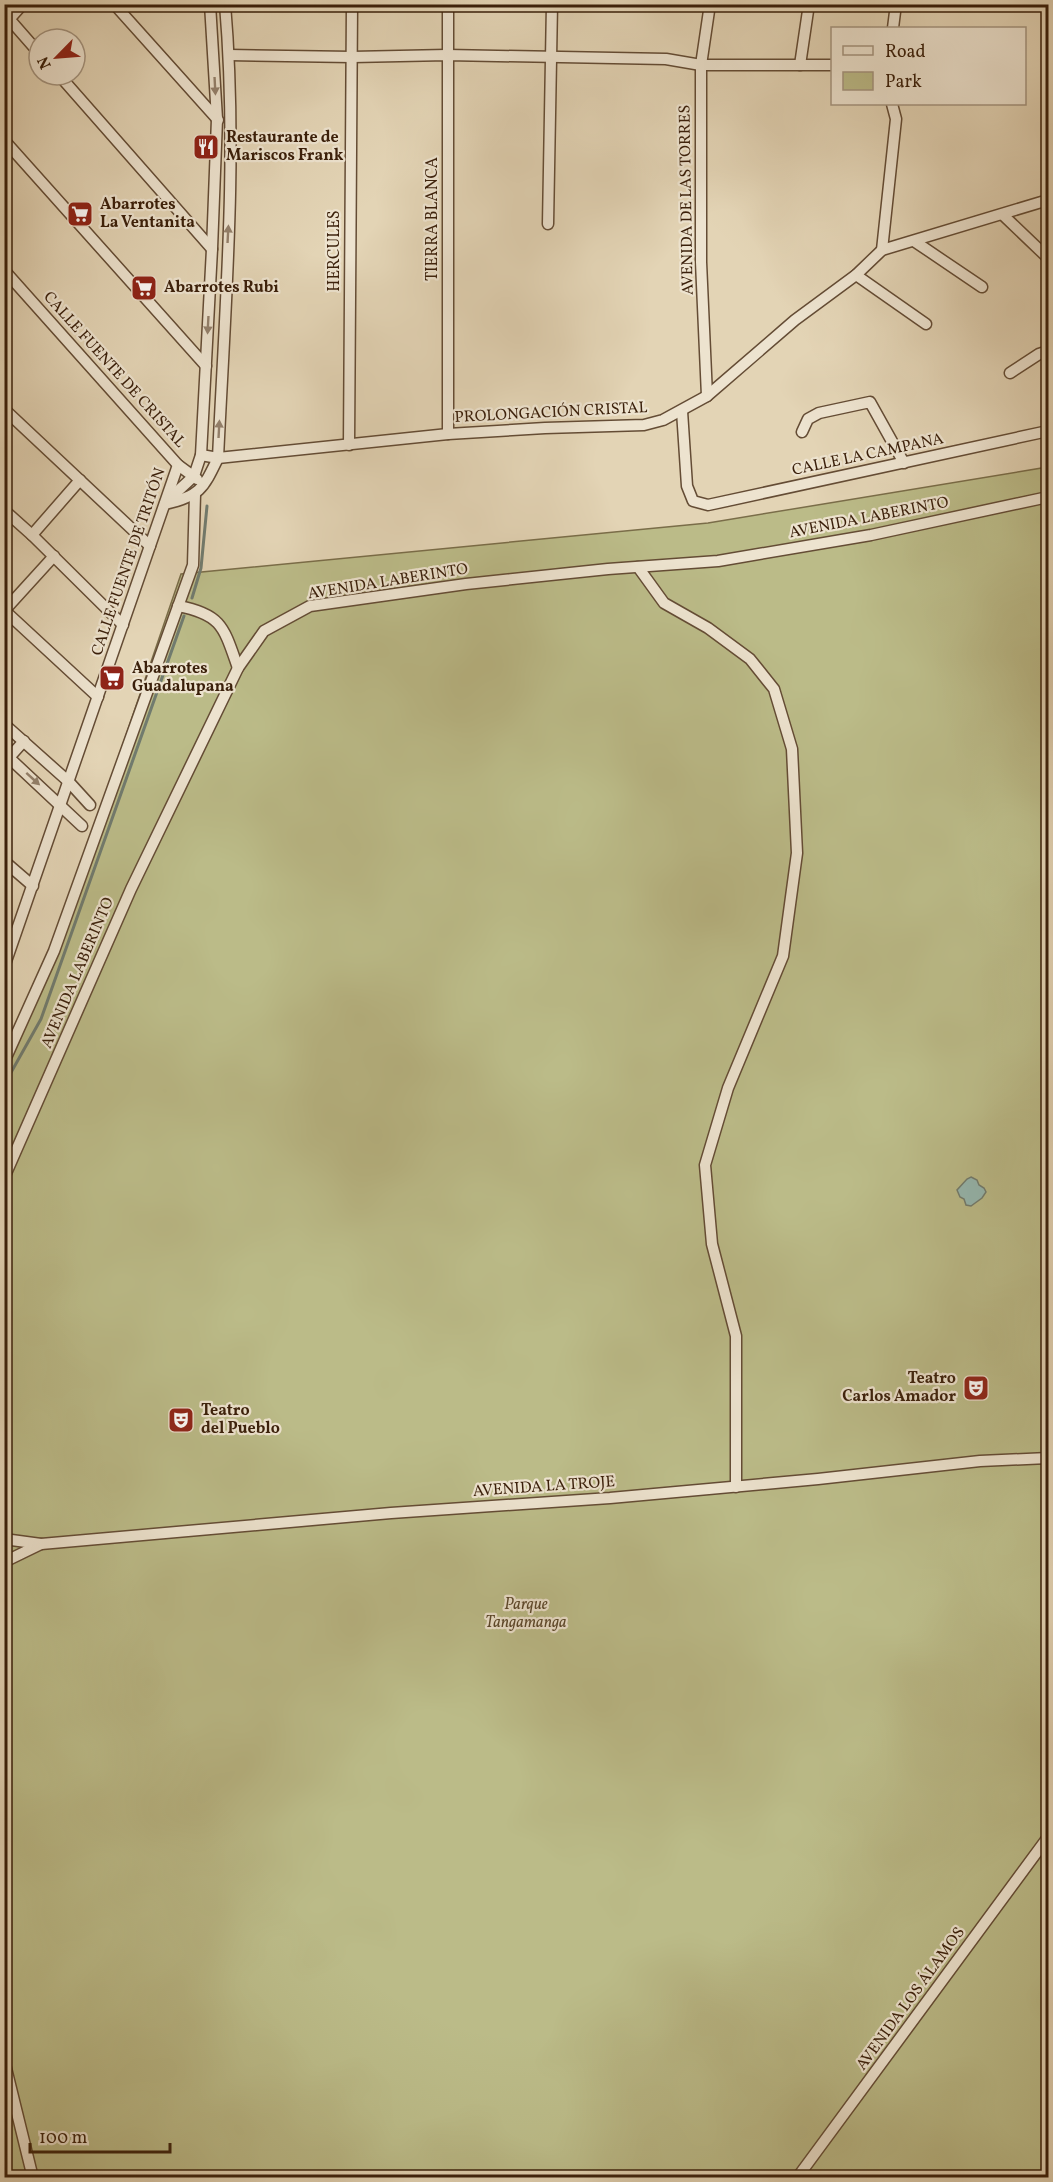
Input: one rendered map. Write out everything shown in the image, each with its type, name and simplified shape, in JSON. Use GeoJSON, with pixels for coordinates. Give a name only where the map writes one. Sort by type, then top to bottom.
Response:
{"type":"FeatureCollection","features":[{"type":"Feature","properties":{"kind":"street"},"geometry":{"type":"LineString","coordinates":[[23,4],[6,19],[27,40]]}},
{"type":"Feature","properties":{"kind":"street"},"geometry":{"type":"LineString","coordinates":[[114,4],[217,119],[229,123]]}},
{"type":"Feature","properties":{"kind":"street"},"geometry":{"type":"LineString","coordinates":[[165,504],[194,476],[201,455],[217,119],[210,4]]}},
{"type":"Feature","properties":{"kind":"street"},"geometry":{"type":"LineString","coordinates":[[165,504],[195,494],[205,484],[218,458],[231,167],[229,55],[225,4]]}},
{"type":"Feature","properties":{"kind":"street","name":"HERCULES"},"geometry":{"type":"LineString","coordinates":[[350,445],[352,4]]}},
{"type":"Feature","properties":{"kind":"street","name":"TIERRA BLANCA"},"geometry":{"type":"LineString","coordinates":[[448,4],[448,434]]}},
{"type":"Feature","properties":{"kind":"street"},"geometry":{"type":"LineString","coordinates":[[548,224],[552,4]]}},
{"type":"Feature","properties":{"kind":"street","name":"AVENIDA DE LAS TORRES"},"geometry":{"type":"LineString","coordinates":[[707,396],[701,262],[701,65],[710,4]]}},
{"type":"Feature","properties":{"kind":"street"},"geometry":{"type":"LineString","coordinates":[[800,65],[809,4]]}},
{"type":"Feature","properties":{"kind":"street"},"geometry":{"type":"LineString","coordinates":[[893,27],[896,4]]}},
{"type":"Feature","properties":{"kind":"street"},"geometry":{"type":"LineString","coordinates":[[229,55],[352,57],[447,55],[666,59],[701,65],[831,65]]}},
{"type":"Feature","properties":{"kind":"street"},"geometry":{"type":"LineString","coordinates":[[70,87],[212,249]]}},
{"type":"Feature","properties":{"kind":"street"},"geometry":{"type":"LineString","coordinates":[[892,105],[896,119],[882,250],[1048,200]]}},
{"type":"Feature","properties":{"kind":"street"},"geometry":{"type":"LineString","coordinates":[[4,140],[206,366]]}},
{"type":"Feature","properties":{"kind":"street"},"geometry":{"type":"LineString","coordinates":[[1003,215],[1048,258]]}},
{"type":"Feature","properties":{"kind":"street"},"geometry":{"type":"LineString","coordinates":[[914,241],[982,287]]}},
{"type":"Feature","properties":{"kind":"street","name":"PROLONGACIÓN CRISTAL"},"geometry":{"type":"LineString","coordinates":[[201,455],[218,458],[448,434],[644,425],[663,420],[707,396],[795,320],[856,274],[882,250]]}},
{"type":"Feature","properties":{"kind":"street","name":"CALLE FUENTE DE CRISTAL"},"geometry":{"type":"LineString","coordinates":[[4,270],[178,465],[205,484]]}},
{"type":"Feature","properties":{"kind":"street"},"geometry":{"type":"LineString","coordinates":[[856,274],[926,324]]}},
{"type":"Feature","properties":{"kind":"street"},"geometry":{"type":"LineString","coordinates":[[1010,373],[1039,354],[1048,351]]}},
{"type":"Feature","properties":{"kind":"street"},"geometry":{"type":"LineString","coordinates":[[802,432],[808,418],[819,413],[870,402],[904,463]]}},
{"type":"Feature","properties":{"kind":"street"},"geometry":{"type":"LineString","coordinates":[[4,409],[150,546]]}},
{"type":"Feature","properties":{"kind":"street","name":"CALLE LA CAMPANA"},"geometry":{"type":"LineString","coordinates":[[682,411],[687,486],[693,501],[708,505],[1048,431]]}},
{"type":"Feature","properties":{"kind":"street","name":"CALLE FUENTE DE TRITÓN"},"geometry":{"type":"LineString","coordinates":[[4,967],[178,465]]}},
{"type":"Feature","properties":{"kind":"street"},"geometry":{"type":"LineString","coordinates":[[32,535],[80,480]]}},
{"type":"Feature","properties":{"kind":"street"},"geometry":{"type":"LineString","coordinates":[[4,1062],[54,951],[193,565],[195,494]]}},
{"type":"Feature","properties":{"kind":"street","name":"AVENIDA LABERINTO"},"geometry":{"type":"LineString","coordinates":[[4,1178],[131,889],[238,668],[264,631],[310,606],[466,584],[718,561],[872,534],[1048,497]]}},
{"type":"Feature","properties":{"kind":"street"},"geometry":{"type":"LineString","coordinates":[[4,510],[123,625]]}},
{"type":"Feature","properties":{"kind":"street"},"geometry":{"type":"LineString","coordinates":[[54,556],[5,611],[98,697]]}},
{"type":"Feature","properties":{"kind":"street"},"geometry":{"type":"LineString","coordinates":[[638,567],[664,603],[708,627],[750,659],[774,689],[792,749],[797,853],[783,956],[728,1088],[705,1165],[712,1244],[736,1336],[736,1487]]}},
{"type":"Feature","properties":{"kind":"street"},"geometry":{"type":"LineString","coordinates":[[178,606],[210,614],[218,621],[238,668]]}},
{"type":"Feature","properties":{"kind":"street"},"geometry":{"type":"LineString","coordinates":[[4,724],[69,782],[90,805]]}},
{"type":"Feature","properties":{"kind":"street"},"geometry":{"type":"LineString","coordinates":[[24,741],[6,758],[82,826]]}},
{"type":"Feature","properties":{"kind":"street"},"geometry":{"type":"LineString","coordinates":[[4,861],[33,886]]}},
{"type":"Feature","properties":{"kind":"street","name":"AVENIDA LA TROJE"},"geometry":{"type":"LineString","coordinates":[[4,1539],[41,1544],[391,1513],[736,1487],[980,1461],[1048,1458]]}},
{"type":"Feature","properties":{"kind":"street","name":"AVENIDA LA TROJE"},"geometry":{"type":"LineString","coordinates":[[4,1562],[41,1544]]}},
{"type":"Feature","properties":{"kind":"street","name":"AVENIDA LOS ÁLAMOS"},"geometry":{"type":"LineString","coordinates":[[797,2178],[1048,1837]]}},
{"type":"Feature","properties":{"kind":"street"},"geometry":{"type":"LineString","coordinates":[[4,2060],[33,2178]]}},
{"type":"Feature","properties":{"kind":"green space","name":"Parque Tangamanga"},"geometry":{"type":"Polygon","coordinates":[[[1048,467],[1048,2177],[5,2178],[5,1051],[30,1002],[76,882],[181,574],[708,523],[1048,467]]]}},
{"type":"Feature","properties":{"kind":"water"},"geometry":{"type":"Polygon","coordinates":[[[971,1177],[977,1180],[986,1192],[971,1206],[966,1205],[957,1190],[971,1177]]]}},
{"type":"Feature","properties":{"kind":"waterway"},"geometry":{"type":"LineString","coordinates":[[192,598],[201,568],[207,506]]}},
{"type":"Feature","properties":{"kind":"waterway"},"geometry":{"type":"LineString","coordinates":[[4,1085],[41,1019],[184,616]]}},
{"type":"Feature","properties":{"kind":"place","name":"Restaurante de Mariscos Frank"},"geometry":{"type":"Point","coordinates":[206,147]}},
{"type":"Feature","properties":{"kind":"place","name":"Abarrotes La Ventanita"},"geometry":{"type":"Point","coordinates":[80,214]}},
{"type":"Feature","properties":{"kind":"place","name":"Abarrotes Rubi"},"geometry":{"type":"Point","coordinates":[144,288]}},
{"type":"Feature","properties":{"kind":"place","name":"Abarrotes Guadalupana"},"geometry":{"type":"Point","coordinates":[112,678]}},
{"type":"Feature","properties":{"kind":"place","name":"Teatro Carlos Amador"},"geometry":{"type":"Point","coordinates":[976,1388]}},
{"type":"Feature","properties":{"kind":"place","name":"Teatro del Pueblo"},"geometry":{"type":"Point","coordinates":[181,1420]}}]}
